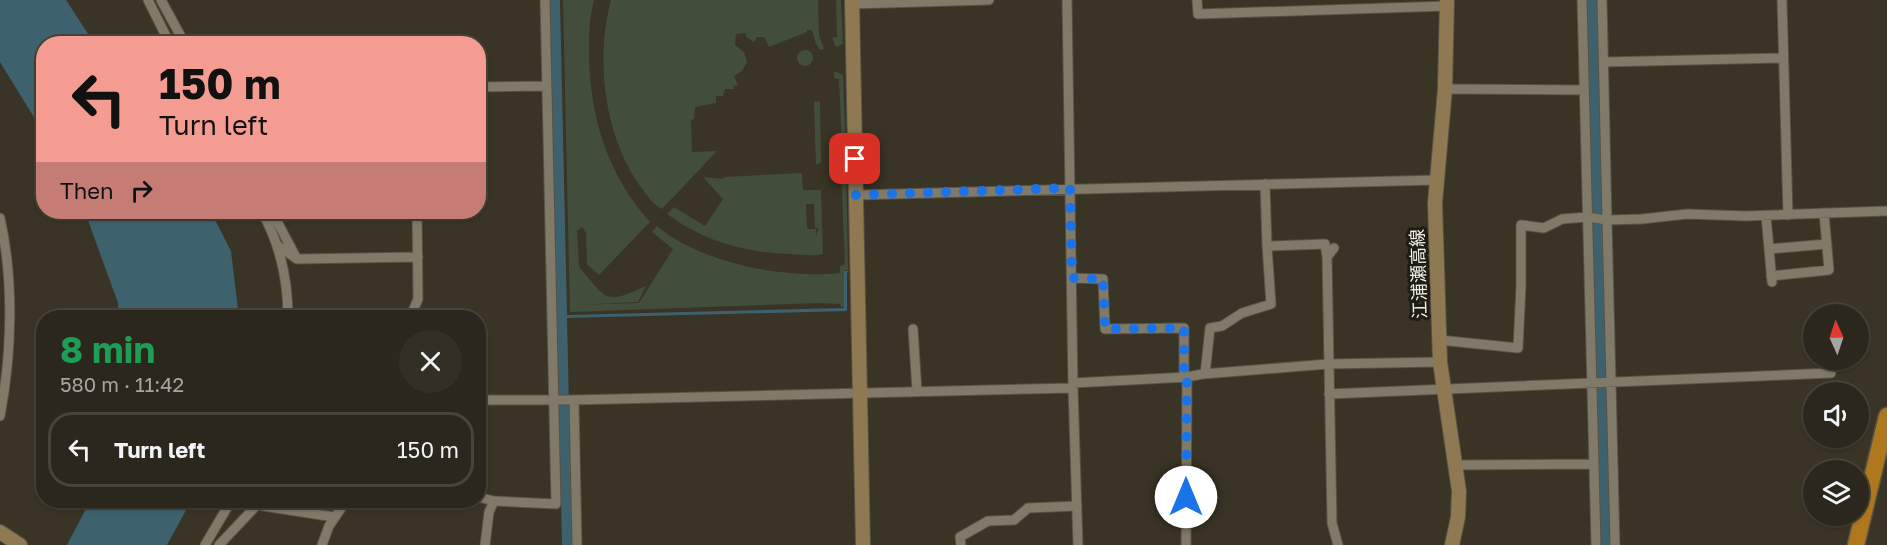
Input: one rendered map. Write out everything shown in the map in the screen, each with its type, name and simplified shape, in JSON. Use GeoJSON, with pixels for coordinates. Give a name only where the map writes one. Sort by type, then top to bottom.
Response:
{"type":"FeatureCollection","features":[{"type":"Feature","properties":{"kind":"highway"},"geometry":{"type":"LineString","coordinates":[[1856,545],[1887,416]]}},
{"type":"Feature","properties":{"kind":"main road"},"geometry":{"type":"LineString","coordinates":[[852,2],[863,545]]}},
{"type":"Feature","properties":{"kind":"main road","name":"江浦瀬高線"},"geometry":{"type":"LineString","coordinates":[[1447,3],[1445,88],[1436,180],[1436,237],[1440,362],[1457,465],[1459,491],[1458,517],[1452,545]]}},
{"type":"Feature","properties":{"kind":"main road"},"geometry":{"type":"LineString","coordinates":[[0,532],[20,545]]}},
{"type":"Feature","properties":{"kind":"street"},"geometry":{"type":"LineString","coordinates":[[148,0],[166,36]]}},
{"type":"Feature","properties":{"kind":"street"},"geometry":{"type":"LineString","coordinates":[[161,0],[181,36]]}},
{"type":"Feature","properties":{"kind":"street"},"geometry":{"type":"LineString","coordinates":[[486,499],[556,504],[545,0]]}},
{"type":"Feature","properties":{"kind":"street"},"geometry":{"type":"LineString","coordinates":[[852,2],[989,0]]}},
{"type":"Feature","properties":{"kind":"street"},"geometry":{"type":"LineString","coordinates":[[1067,0],[1078,545]]}},
{"type":"Feature","properties":{"kind":"street"},"geometry":{"type":"LineString","coordinates":[[1197,0],[1198,14],[1447,3]]}},
{"type":"Feature","properties":{"kind":"street"},"geometry":{"type":"LineString","coordinates":[[1582,0],[1596,545]]}},
{"type":"Feature","properties":{"kind":"street"},"geometry":{"type":"LineString","coordinates":[[1602,0],[1615,545]]}},
{"type":"Feature","properties":{"kind":"street"},"geometry":{"type":"LineString","coordinates":[[1782,0],[1788,215]]}},
{"type":"Feature","properties":{"kind":"street"},"geometry":{"type":"LineString","coordinates":[[1604,62],[1783,58]]}},
{"type":"Feature","properties":{"kind":"street"},"geometry":{"type":"LineString","coordinates":[[486,87],[547,86]]}},
{"type":"Feature","properties":{"kind":"street"},"geometry":{"type":"LineString","coordinates":[[1445,88],[1584,90]]}},
{"type":"Feature","properties":{"kind":"street"},"geometry":{"type":"LineString","coordinates":[[856,195],[1436,180]]}},
{"type":"Feature","properties":{"kind":"street"},"geometry":{"type":"LineString","coordinates":[[1204,374],[1210,328],[1222,327],[1242,313],[1271,304],[1265,184]]}},
{"type":"Feature","properties":{"kind":"street"},"geometry":{"type":"LineString","coordinates":[[1439,340],[1518,348],[1521,225],[1544,228],[1562,219],[1587,217],[1607,220],[1687,214],[1766,216],[1887,211]]}},
{"type":"Feature","properties":{"kind":"street"},"geometry":{"type":"LineString","coordinates":[[1766,216],[1772,279],[1829,270],[1824,213]]}},
{"type":"Feature","properties":{"kind":"street"},"geometry":{"type":"LineString","coordinates":[[0,218],[7,260],[9,324],[7,363],[0,416]]}},
{"type":"Feature","properties":{"kind":"street"},"geometry":{"type":"LineString","coordinates":[[265,219],[277,245],[286,288],[287,310]]}},
{"type":"Feature","properties":{"kind":"street"},"geometry":{"type":"LineString","coordinates":[[276,219],[297,259]]}},
{"type":"Feature","properties":{"kind":"street"},"geometry":{"type":"LineString","coordinates":[[413,310],[418,298],[417,219]]}},
{"type":"Feature","properties":{"kind":"street"},"geometry":{"type":"LineString","coordinates":[[1268,246],[1325,244],[1328,257],[1332,523],[1338,545]]}},
{"type":"Feature","properties":{"kind":"street"},"geometry":{"type":"LineString","coordinates":[[1769,249],[1827,244]]}},
{"type":"Feature","properties":{"kind":"street"},"geometry":{"type":"LineString","coordinates":[[277,245],[297,259],[418,257]]}},
{"type":"Feature","properties":{"kind":"street"},"geometry":{"type":"LineString","coordinates":[[1328,257],[1334,248]]}},
{"type":"Feature","properties":{"kind":"street"},"geometry":{"type":"LineString","coordinates":[[1072,278],[1103,279],[1105,329],[1184,328],[1186,545]]}},
{"type":"Feature","properties":{"kind":"street"},"geometry":{"type":"LineString","coordinates":[[913,329],[917,391]]}},
{"type":"Feature","properties":{"kind":"street"},"geometry":{"type":"LineString","coordinates":[[486,400],[860,393],[1073,385],[1328,364],[1440,362]]}},
{"type":"Feature","properties":{"kind":"street"},"geometry":{"type":"LineString","coordinates":[[1329,393],[1831,373]]}},
{"type":"Feature","properties":{"kind":"street"},"geometry":{"type":"LineString","coordinates":[[573,400],[577,545]]}},
{"type":"Feature","properties":{"kind":"street"},"geometry":{"type":"LineString","coordinates":[[1457,465],[1593,464]]}},
{"type":"Feature","properties":{"kind":"street"},"geometry":{"type":"LineString","coordinates":[[485,545],[489,512],[494,501]]}},
{"type":"Feature","properties":{"kind":"street"},"geometry":{"type":"LineString","coordinates":[[961,545],[960,537],[988,521],[1014,520],[1028,508],[1077,506]]}},
{"type":"Feature","properties":{"kind":"street"},"geometry":{"type":"LineString","coordinates":[[205,545],[227,508]]}},
{"type":"Feature","properties":{"kind":"street"},"geometry":{"type":"LineString","coordinates":[[219,545],[254,508]]}},
{"type":"Feature","properties":{"kind":"street"},"geometry":{"type":"LineString","coordinates":[[276,508],[334,517]]}},
{"type":"Feature","properties":{"kind":"street"},"geometry":{"type":"LineString","coordinates":[[322,545],[334,517],[341,508]]}},
{"type":"Feature","properties":{"kind":"green space"},"geometry":{"type":"Polygon","coordinates":[[[563,0],[594,0],[590,21],[589,55],[593,101],[598,123],[604,144],[623,185],[650,222],[599,275],[587,264],[586,233],[582,227],[577,231],[579,267],[602,293],[614,297],[622,296],[646,286],[638,302],[575,305],[639,303],[673,249],[652,232],[657,226],[696,250],[744,266],[794,273],[840,273],[840,266],[845,264],[841,169],[837,169],[837,164],[846,164],[848,270],[844,271],[844,307],[840,304],[820,303],[570,312],[563,0]]]}},
{"type":"Feature","properties":{"kind":"green space"},"geometry":{"type":"Polygon","coordinates":[[[611,0],[818,0],[819,35],[824,49],[820,50],[816,44],[812,30],[807,30],[807,32],[769,47],[764,37],[757,37],[754,42],[746,37],[746,33],[736,34],[735,45],[744,52],[747,62],[742,71],[734,76],[738,85],[733,86],[734,89],[725,89],[723,96],[716,96],[716,103],[695,107],[694,119],[691,120],[692,152],[717,151],[662,209],[647,195],[628,166],[611,120],[606,96],[604,47],[611,0]]]}},
{"type":"Feature","properties":{"kind":"green space"},"geometry":{"type":"Polygon","coordinates":[[[836,0],[841,0],[843,44],[836,47],[832,38],[837,37],[836,0]]]}},
{"type":"Feature","properties":{"kind":"green space"},"geometry":{"type":"Polygon","coordinates":[[[805,50],[811,52],[813,58],[811,64],[805,66],[799,64],[797,58],[799,52],[805,50]]]}},
{"type":"Feature","properties":{"kind":"green space"},"geometry":{"type":"Polygon","coordinates":[[[834,71],[843,75],[846,153],[836,154],[836,148],[842,147],[839,79],[834,78],[834,71]]]}},
{"type":"Feature","properties":{"kind":"green space"},"geometry":{"type":"Polygon","coordinates":[[[814,101],[820,102],[821,161],[816,164],[814,101]]]}},
{"type":"Feature","properties":{"kind":"green space"},"geometry":{"type":"Polygon","coordinates":[[[802,173],[803,190],[821,190],[823,254],[773,253],[725,244],[695,231],[667,214],[674,207],[705,226],[723,199],[703,177],[724,179],[723,177],[802,173]],[[806,204],[807,229],[816,229],[816,238],[818,228],[815,228],[814,204],[806,204]]]}},
{"type":"Feature","properties":{"kind":"water"},"geometry":{"type":"Polygon","coordinates":[[[0,0],[66,0],[89,36],[36,36],[36,121],[0,62],[0,0]]]}},
{"type":"Feature","properties":{"kind":"water"},"geometry":{"type":"Polygon","coordinates":[[[550,0],[560,0],[567,315],[844,308],[844,271],[849,271],[847,273],[847,311],[567,318],[572,545],[562,545],[550,0]]]}},
{"type":"Feature","properties":{"kind":"water"},"geometry":{"type":"Polygon","coordinates":[[[1587,0],[1598,0],[1610,545],[1599,545],[1587,0]]]}},
{"type":"Feature","properties":{"kind":"water"},"geometry":{"type":"Polygon","coordinates":[[[88,219],[215,219],[231,251],[238,310],[118,310],[118,303],[88,219]]]}},
{"type":"Feature","properties":{"kind":"water"},"geometry":{"type":"Polygon","coordinates":[[[86,508],[187,508],[167,545],[67,545],[86,508]]]}},
{"type":"Feature","properties":{"kind":"route"},"geometry":{"type":"LineString","coordinates":[[855,159],[856,195],[1070,188],[1072,278],[1103,279],[1105,329],[1184,328],[1184,377],[1187,377],[1186,497]]}}]}
